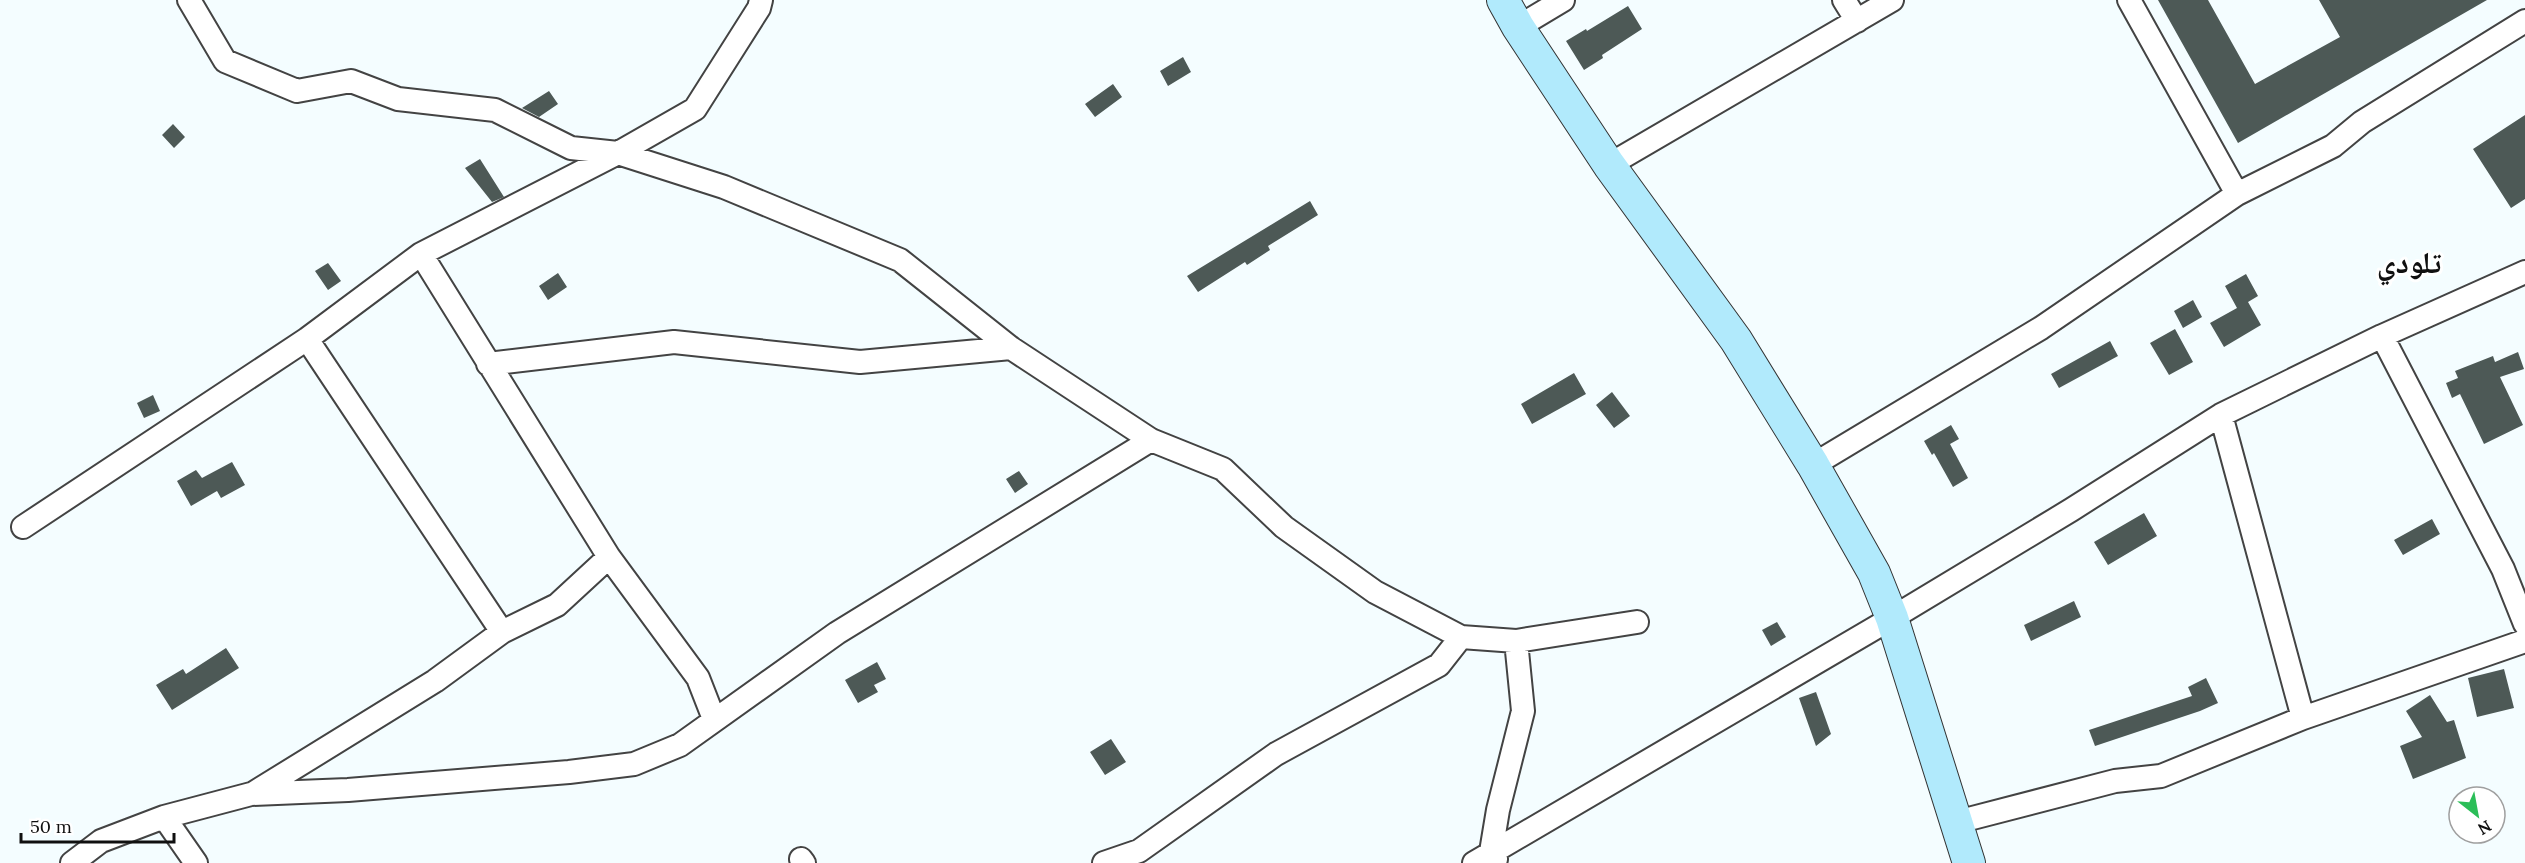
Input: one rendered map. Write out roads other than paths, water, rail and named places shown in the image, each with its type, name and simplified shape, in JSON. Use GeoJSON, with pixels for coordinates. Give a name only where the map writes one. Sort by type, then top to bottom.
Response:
{"type":"FeatureCollection","features":[{"type":"Feature","properties":{"kind":"main road"},"geometry":{"type":"LineString","coordinates":[[1510,13],[1609,165],[1736,340],[1813,465],[1874,573],[1892,618],[1969,863]]}},
{"type":"Feature","properties":{"kind":"street"},"geometry":{"type":"LineString","coordinates":[[189,0],[225,61],[297,91],[351,81],[398,99],[495,110],[571,148],[618,153],[724,188],[900,260],[1011,348],[1150,440],[1223,469],[1284,527],[1375,592],[1461,637],[1516,641],[1637,622]]}},
{"type":"Feature","properties":{"kind":"street"},"geometry":{"type":"LineString","coordinates":[[23,527],[307,339],[421,254],[618,153],[695,109],[759,8],[761,0]]}},
{"type":"Feature","properties":{"kind":"street"},"geometry":{"type":"LineString","coordinates":[[1510,13],[1563,0]]}},
{"type":"Feature","properties":{"kind":"street"},"geometry":{"type":"LineString","coordinates":[[1844,0],[1857,21]]}},
{"type":"Feature","properties":{"kind":"street"},"geometry":{"type":"LineString","coordinates":[[1609,165],[1893,0]]}},
{"type":"Feature","properties":{"kind":"street"},"geometry":{"type":"LineString","coordinates":[[2129,0],[2236,194]]}},
{"type":"Feature","properties":{"kind":"street"},"geometry":{"type":"LineString","coordinates":[[1813,465],[2041,328],[2236,194],[2333,146],[2362,122],[2525,21]]}},
{"type":"Feature","properties":{"kind":"street"},"geometry":{"type":"LineString","coordinates":[[421,254],[609,557],[698,678],[714,719]]}},
{"type":"Feature","properties":{"kind":"street"},"geometry":{"type":"LineString","coordinates":[[1488,859],[2071,510],[2221,415],[2382,336],[2525,272]]}},
{"type":"Feature","properties":{"kind":"street"},"geometry":{"type":"LineString","coordinates":[[2382,336],[2503,568],[2525,624]]}},
{"type":"Feature","properties":{"kind":"street"},"geometry":{"type":"LineString","coordinates":[[307,339],[502,632]]}},
{"type":"Feature","properties":{"kind":"street"},"geometry":{"type":"LineString","coordinates":[[488,364],[674,342],[860,362],[1011,348]]}},
{"type":"Feature","properties":{"kind":"street"},"geometry":{"type":"LineString","coordinates":[[2221,415],[2303,718]]}},
{"type":"Feature","properties":{"kind":"street"},"geometry":{"type":"LineString","coordinates":[[72,863],[101,841],[164,817],[251,795],[348,790],[568,772],[634,764],[680,745],[837,633],[1150,440]]}},
{"type":"Feature","properties":{"kind":"street"},"geometry":{"type":"LineString","coordinates":[[251,795],[435,681],[502,632],[557,605],[609,557]]}},
{"type":"Feature","properties":{"kind":"street"},"geometry":{"type":"LineString","coordinates":[[1104,863],[1139,851],[1276,754],[1439,665],[1461,637]]}},
{"type":"Feature","properties":{"kind":"street"},"geometry":{"type":"LineString","coordinates":[[1488,859],[1522,711],[1516,641]]}},
{"type":"Feature","properties":{"kind":"street"},"geometry":{"type":"LineString","coordinates":[[1957,822],[2115,781],[2160,776],[2303,718],[2525,641]]}},
{"type":"Feature","properties":{"kind":"street"},"geometry":{"type":"LineString","coordinates":[[164,817],[196,863]]}},
{"type":"Feature","properties":{"kind":"district","name":"تلودي"},"geometry":{"type":"Point","coordinates":[2409,262]}}]}
